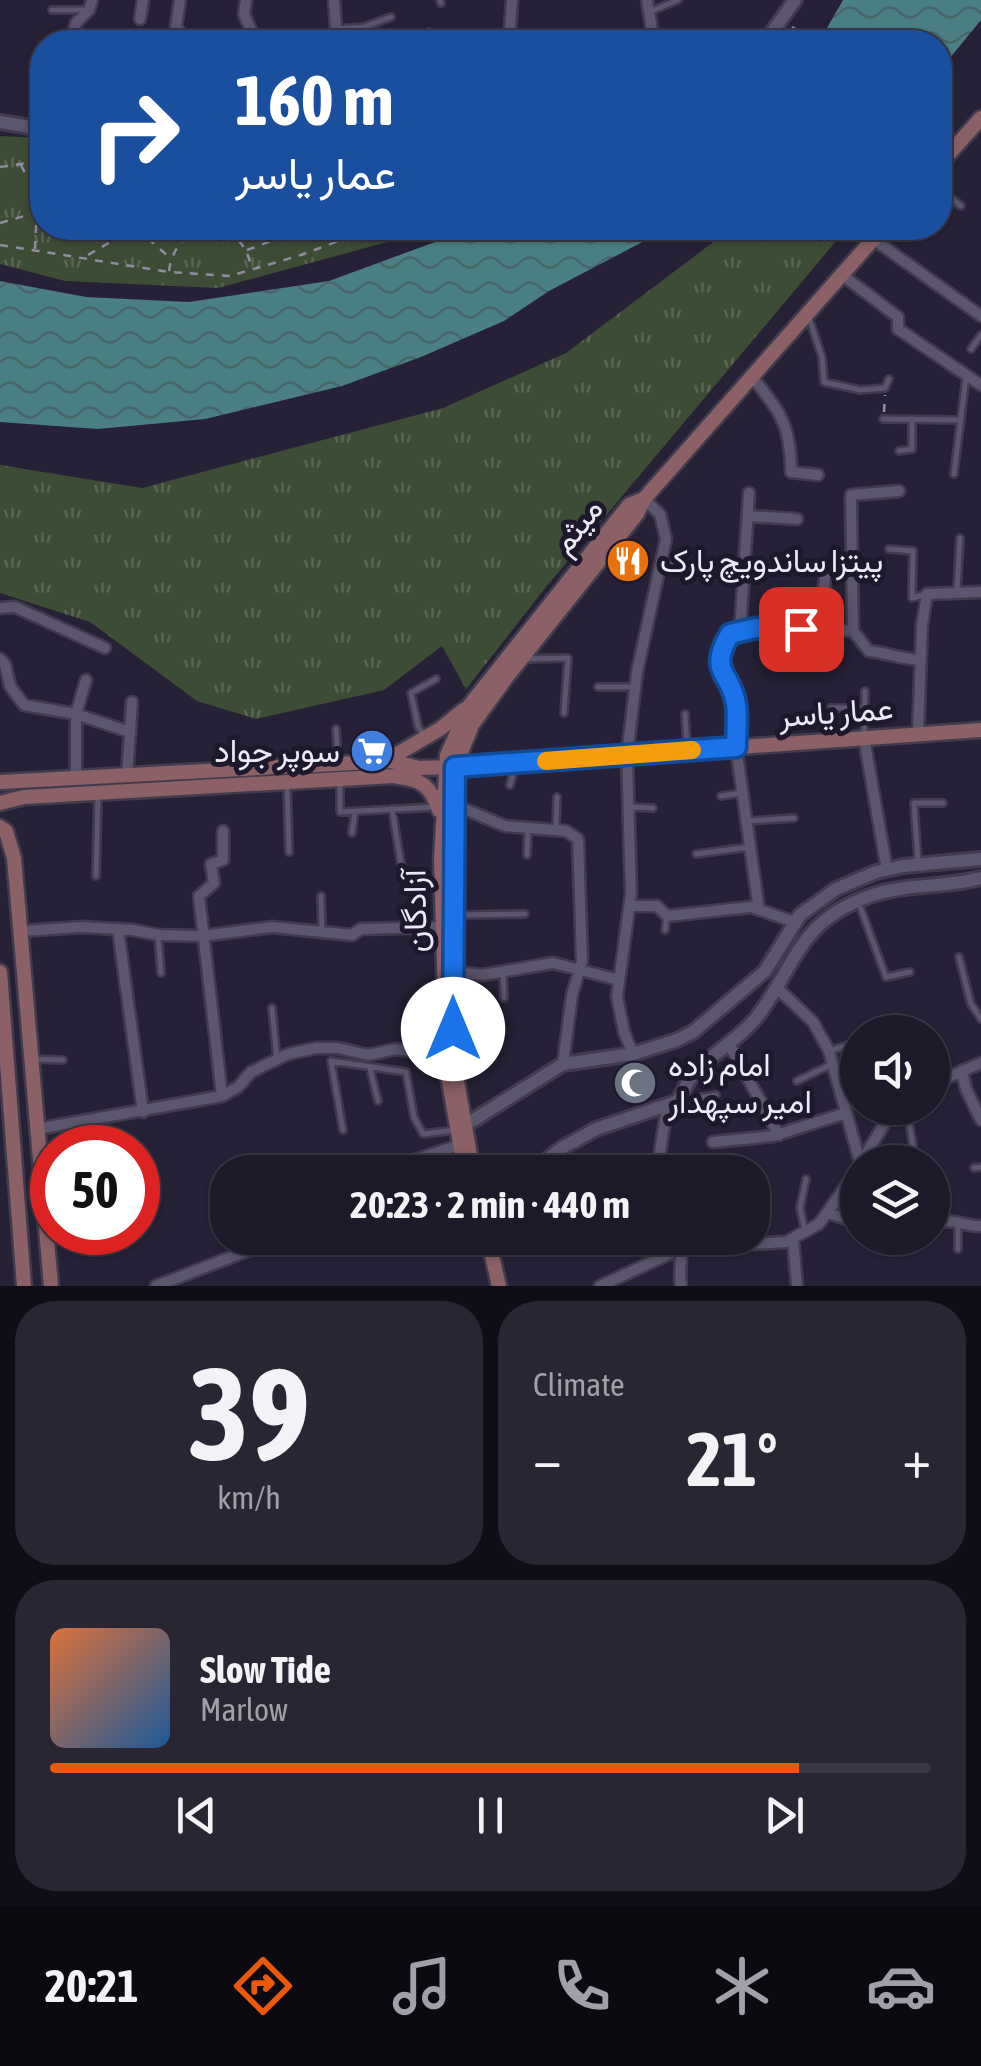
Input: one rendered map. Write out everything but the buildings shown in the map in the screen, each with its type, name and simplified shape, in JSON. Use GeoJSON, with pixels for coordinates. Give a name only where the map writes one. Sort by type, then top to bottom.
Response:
{"type":"FeatureCollection","features":[{"type":"Feature","properties":{"kind":"main road"},"geometry":{"type":"LineString","coordinates":[[952,151],[981,118]]}},
{"type":"Feature","properties":{"kind":"main road"},"geometry":{"type":"LineString","coordinates":[[644,499],[873,240]]}},
{"type":"Feature","properties":{"kind":"main road","name":"میثم"},"geometry":{"type":"LineString","coordinates":[[450,767],[472,725],[637,514],[644,499]]}},
{"type":"Feature","properties":{"kind":"main road","name":"میثم"},"geometry":{"type":"LineString","coordinates":[[450,767],[454,735],[470,706],[628,505],[644,499]]}},
{"type":"Feature","properties":{"kind":"main road"},"geometry":{"type":"LineString","coordinates":[[384,761],[426,738],[470,706]]}},
{"type":"Feature","properties":{"kind":"main road","name":"عمار یاسر"},"geometry":{"type":"LineString","coordinates":[[0,803],[24,797],[286,781],[384,761],[419,768],[450,767],[981,730]]}},
{"type":"Feature","properties":{"kind":"main road","name":"آزادگان"},"geometry":{"type":"LineString","coordinates":[[450,767],[454,805],[453,1058],[459,1134],[467,1155]]}},
{"type":"Feature","properties":{"kind":"main road","name":"آزادگان"},"geometry":{"type":"LineString","coordinates":[[450,767],[443,825],[446,1056],[462,1155]]}},
{"type":"Feature","properties":{"kind":"main road","name":"عمار یاسر"},"geometry":{"type":"LineString","coordinates":[[0,782],[339,771],[394,776],[419,768]]}},
{"type":"Feature","properties":{"kind":"main road"},"geometry":{"type":"LineString","coordinates":[[394,776],[419,780],[428,786],[443,825]]}},
{"type":"Feature","properties":{"kind":"main road"},"geometry":{"type":"LineString","coordinates":[[0,827],[6,831],[14,858],[37,1125]]}},
{"type":"Feature","properties":{"kind":"main road"},"geometry":{"type":"LineString","coordinates":[[0,972],[24,1286]]}},
{"type":"Feature","properties":{"kind":"main road"},"geometry":{"type":"LineString","coordinates":[[50,1255],[51,1286]]}},
{"type":"Feature","properties":{"kind":"main road"},"geometry":{"type":"LineString","coordinates":[[484,1255],[491,1286]]}},
{"type":"Feature","properties":{"kind":"main road"},"geometry":{"type":"LineString","coordinates":[[492,1255],[500,1286]]}},
{"type":"Feature","properties":{"kind":"street"},"geometry":{"type":"LineString","coordinates":[[140,19],[143,0]]}},
{"type":"Feature","properties":{"kind":"street"},"geometry":{"type":"LineString","coordinates":[[178,30],[180,0]]}},
{"type":"Feature","properties":{"kind":"street"},"geometry":{"type":"LineString","coordinates":[[246,0],[244,14],[251,30]]}},
{"type":"Feature","properties":{"kind":"street"},"geometry":{"type":"LineString","coordinates":[[334,0],[336,28]]}},
{"type":"Feature","properties":{"kind":"street"},"geometry":{"type":"LineString","coordinates":[[509,30],[512,0]]}},
{"type":"Feature","properties":{"kind":"street"},"geometry":{"type":"LineString","coordinates":[[775,30],[796,0]]}},
{"type":"Feature","properties":{"kind":"street"},"geometry":{"type":"LineString","coordinates":[[74,30],[91,5]]}},
{"type":"Feature","properties":{"kind":"street"},"geometry":{"type":"LineString","coordinates":[[0,122],[30,127]]}},
{"type":"Feature","properties":{"kind":"street"},"geometry":{"type":"LineString","coordinates":[[886,240],[981,316]]}},
{"type":"Feature","properties":{"kind":"street"},"geometry":{"type":"LineString","coordinates":[[842,274],[898,318],[898,329],[981,385]]}},
{"type":"Feature","properties":{"kind":"street"},"geometry":{"type":"LineString","coordinates":[[751,376],[776,404],[788,427],[791,472],[818,475]]}},
{"type":"Feature","properties":{"kind":"street"},"geometry":{"type":"LineString","coordinates":[[899,491],[851,495],[853,630],[868,652],[921,660]]}},
{"type":"Feature","properties":{"kind":"street"},"geometry":{"type":"LineString","coordinates":[[740,632],[748,493]]}},
{"type":"Feature","properties":{"kind":"street"},"geometry":{"type":"LineString","coordinates":[[633,1054],[620,1014],[632,862],[628,755],[636,687],[666,539],[660,514],[644,499]]}},
{"type":"Feature","properties":{"kind":"street"},"geometry":{"type":"LineString","coordinates":[[748,516],[797,519]]}},
{"type":"Feature","properties":{"kind":"street"},"geometry":{"type":"LineString","coordinates":[[660,565],[741,577]]}},
{"type":"Feature","properties":{"kind":"street"},"geometry":{"type":"LineString","coordinates":[[820,630],[825,578]]}},
{"type":"Feature","properties":{"kind":"street"},"geometry":{"type":"LineString","coordinates":[[918,734],[926,594],[981,592]]}},
{"type":"Feature","properties":{"kind":"street"},"geometry":{"type":"LineString","coordinates":[[0,608],[15,606],[104,648]]}},
{"type":"Feature","properties":{"kind":"street"},"geometry":{"type":"LineString","coordinates":[[759,910],[736,747],[736,701],[720,672],[721,650],[730,634],[740,632],[781,628],[853,630]]}},
{"type":"Feature","properties":{"kind":"street"},"geometry":{"type":"LineString","coordinates":[[0,659],[10,686],[24,705],[76,714],[130,732]]}},
{"type":"Feature","properties":{"kind":"street"},"geometry":{"type":"LineString","coordinates":[[76,780],[76,714],[86,680]]}},
{"type":"Feature","properties":{"kind":"street"},"geometry":{"type":"LineString","coordinates":[[127,777],[132,702]]}},
{"type":"Feature","properties":{"kind":"street"},"geometry":{"type":"LineString","coordinates":[[864,738],[887,870]]}},
{"type":"Feature","properties":{"kind":"street"},"geometry":{"type":"LineString","coordinates":[[454,805],[505,826],[566,831],[578,839],[582,961],[572,995],[563,1064]]}},
{"type":"Feature","properties":{"kind":"street"},"geometry":{"type":"LineString","coordinates":[[222,1096],[199,896],[214,883],[211,864],[223,860],[223,831]]}},
{"type":"Feature","properties":{"kind":"street"},"geometry":{"type":"LineString","coordinates":[[418,1155],[459,1134],[563,1064],[633,1054],[694,1032],[764,970],[796,922],[836,889],[887,870],[981,859]]}},
{"type":"Feature","properties":{"kind":"street"},"geometry":{"type":"LineString","coordinates":[[661,1155],[672,1104],[690,1078],[730,1046],[758,1016],[796,950],[816,925],[858,901],[904,886],[981,878]]}},
{"type":"Feature","properties":{"kind":"street"},"geometry":{"type":"LineString","coordinates":[[630,906],[657,906],[667,916],[751,907],[796,922]]}},
{"type":"Feature","properties":{"kind":"street"},"geometry":{"type":"LineString","coordinates":[[22,932],[82,927],[202,936],[272,926],[352,935],[362,929],[442,927]]}},
{"type":"Feature","properties":{"kind":"street"},"geometry":{"type":"LineString","coordinates":[[118,929],[143,1112]]}},
{"type":"Feature","properties":{"kind":"street"},"geometry":{"type":"LineString","coordinates":[[454,972],[482,975],[553,964],[620,980]]}},
{"type":"Feature","properties":{"kind":"street"},"geometry":{"type":"LineString","coordinates":[[777,988],[813,1022],[829,1050],[840,1092]]}},
{"type":"Feature","properties":{"kind":"street"},"geometry":{"type":"LineString","coordinates":[[730,1046],[780,1135]]}},
{"type":"Feature","properties":{"kind":"street"},"geometry":{"type":"LineString","coordinates":[[62,1125],[222,1096],[238,1087],[251,1072],[288,1054],[328,1048],[368,1055],[396,1048],[446,1056]]}},
{"type":"Feature","properties":{"kind":"street"},"geometry":{"type":"LineString","coordinates":[[950,1076],[981,1062]]}},
{"type":"Feature","properties":{"kind":"street"},"geometry":{"type":"LineString","coordinates":[[962,1071],[981,1120]]}},
{"type":"Feature","properties":{"kind":"street"},"geometry":{"type":"LineString","coordinates":[[553,1155],[596,1129],[672,1104]]}},
{"type":"Feature","properties":{"kind":"street"},"geometry":{"type":"LineString","coordinates":[[714,1142],[780,1135],[840,1115]]}},
{"type":"Feature","properties":{"kind":"street"},"geometry":{"type":"LineString","coordinates":[[770,1241],[786,1242],[819,1224],[840,1198]]}},
{"type":"Feature","properties":{"kind":"street"},"geometry":{"type":"LineString","coordinates":[[827,1214],[840,1217]]}},
{"type":"Feature","properties":{"kind":"street"},"geometry":{"type":"LineString","coordinates":[[950,1220],[981,1226]]}},
{"type":"Feature","properties":{"kind":"street"},"geometry":{"type":"LineString","coordinates":[[792,1239],[797,1286]]}},
{"type":"Feature","properties":{"kind":"street"},"geometry":{"type":"LineString","coordinates":[[156,1286],[237,1255]]}},
{"type":"Feature","properties":{"kind":"street"},"geometry":{"type":"LineString","coordinates":[[600,1286],[658,1255]]}},
{"type":"Feature","properties":{"kind":"street"},"geometry":{"type":"LineString","coordinates":[[679,1255],[681,1286]]}},
{"type":"Feature","properties":{"kind":"lane"},"geometry":{"type":"LineString","coordinates":[[648,6],[678,0]]}},
{"type":"Feature","properties":{"kind":"lane"},"geometry":{"type":"LineString","coordinates":[[52,10],[91,5]]}},
{"type":"Feature","properties":{"kind":"lane"},"geometry":{"type":"LineString","coordinates":[[336,28],[364,28],[391,17]]}},
{"type":"Feature","properties":{"kind":"lane"},"geometry":{"type":"LineString","coordinates":[[952,199],[961,206]]}},
{"type":"Feature","properties":{"kind":"lane"},"geometry":{"type":"LineString","coordinates":[[807,312],[822,356],[824,382],[860,390],[885,388],[889,378]]}},
{"type":"Feature","properties":{"kind":"lane"},"geometry":{"type":"LineString","coordinates":[[971,348],[981,335]]}},
{"type":"Feature","properties":{"kind":"lane"},"geometry":{"type":"LineString","coordinates":[[954,474],[966,377]]}},
{"type":"Feature","properties":{"kind":"lane"},"geometry":{"type":"LineString","coordinates":[[883,419],[961,420]]}},
{"type":"Feature","properties":{"kind":"lane"},"geometry":{"type":"LineString","coordinates":[[899,451],[912,449],[912,419]]}},
{"type":"Feature","properties":{"kind":"lane"},"geometry":{"type":"LineString","coordinates":[[957,592],[960,538]]}},
{"type":"Feature","properties":{"kind":"lane"},"geometry":{"type":"LineString","coordinates":[[889,549],[913,551],[912,598],[926,594]]}},
{"type":"Feature","properties":{"kind":"lane"},"geometry":{"type":"LineString","coordinates":[[522,659],[568,658],[564,712]]}},
{"type":"Feature","properties":{"kind":"lane"},"geometry":{"type":"LineString","coordinates":[[426,738],[418,726],[411,693],[436,679]]}},
{"type":"Feature","properties":{"kind":"lane"},"geometry":{"type":"LineString","coordinates":[[598,687],[636,687]]}},
{"type":"Feature","properties":{"kind":"lane"},"geometry":{"type":"LineString","coordinates":[[864,738],[865,691]]}},
{"type":"Feature","properties":{"kind":"lane"},"geometry":{"type":"LineString","coordinates":[[832,708],[865,708]]}},
{"type":"Feature","properties":{"kind":"lane"},"geometry":{"type":"LineString","coordinates":[[685,714],[687,750]]}},
{"type":"Feature","properties":{"kind":"lane"},"geometry":{"type":"LineString","coordinates":[[336,729],[340,812],[438,806]]}},
{"type":"Feature","properties":{"kind":"lane"},"geometry":{"type":"LineString","coordinates":[[510,785],[516,763]]}},
{"type":"Feature","properties":{"kind":"lane"},"geometry":{"type":"LineString","coordinates":[[286,781],[289,852]]}},
{"type":"Feature","properties":{"kind":"lane"},"geometry":{"type":"LineString","coordinates":[[96,876],[98,792]]}},
{"type":"Feature","properties":{"kind":"lane"},"geometry":{"type":"LineString","coordinates":[[722,796],[742,792]]}},
{"type":"Feature","properties":{"kind":"lane"},"geometry":{"type":"LineString","coordinates":[[556,831],[558,797]]}},
{"type":"Feature","properties":{"kind":"lane"},"geometry":{"type":"LineString","coordinates":[[918,864],[914,803],[943,803]]}},
{"type":"Feature","properties":{"kind":"lane"},"geometry":{"type":"LineString","coordinates":[[628,807],[653,808]]}},
{"type":"Feature","properties":{"kind":"lane"},"geometry":{"type":"LineString","coordinates":[[392,809],[402,870]]}},
{"type":"Feature","properties":{"kind":"lane"},"geometry":{"type":"LineString","coordinates":[[352,832],[355,811]]}},
{"type":"Feature","properties":{"kind":"lane"},"geometry":{"type":"LineString","coordinates":[[746,821],[794,818]]}},
{"type":"Feature","properties":{"kind":"lane"},"geometry":{"type":"LineString","coordinates":[[526,855],[528,829]]}},
{"type":"Feature","properties":{"kind":"lane"},"geometry":{"type":"LineString","coordinates":[[696,854],[750,847]]}},
{"type":"Feature","properties":{"kind":"lane"},"geometry":{"type":"LineString","coordinates":[[322,896],[322,932]]}},
{"type":"Feature","properties":{"kind":"lane"},"geometry":{"type":"LineString","coordinates":[[858,901],[886,978],[910,972]]}},
{"type":"Feature","properties":{"kind":"lane"},"geometry":{"type":"LineString","coordinates":[[454,915],[525,914]]}},
{"type":"Feature","properties":{"kind":"lane"},"geometry":{"type":"LineString","coordinates":[[665,930],[667,916]]}},
{"type":"Feature","properties":{"kind":"lane"},"geometry":{"type":"LineString","coordinates":[[158,935],[161,973]]}},
{"type":"Feature","properties":{"kind":"lane"},"geometry":{"type":"LineString","coordinates":[[959,957],[971,1004],[981,1019]]}},
{"type":"Feature","properties":{"kind":"lane"},"geometry":{"type":"LineString","coordinates":[[503,970],[504,998]]}},
{"type":"Feature","properties":{"kind":"lane"},"geometry":{"type":"LineString","coordinates":[[272,1008],[277,1060]]}},
{"type":"Feature","properties":{"kind":"lane"},"geometry":{"type":"LineString","coordinates":[[829,1050],[840,1047]]}},
{"type":"Feature","properties":{"kind":"lane"},"geometry":{"type":"LineString","coordinates":[[328,1048],[343,1130]]}},
{"type":"Feature","properties":{"kind":"lane"},"geometry":{"type":"LineString","coordinates":[[30,1059],[63,1060]]}},
{"type":"Feature","properties":{"kind":"lane"},"geometry":{"type":"LineString","coordinates":[[331,1061],[406,1072],[414,1117],[422,1134],[459,1134]]}},
{"type":"Feature","properties":{"kind":"lane"},"geometry":{"type":"LineString","coordinates":[[797,1080],[832,1063]]}},
{"type":"Feature","properties":{"kind":"lane"},"geometry":{"type":"LineString","coordinates":[[370,1069],[378,1101]]}},
{"type":"Feature","properties":{"kind":"lane"},"geometry":{"type":"LineString","coordinates":[[672,1104],[716,1095]]}},
{"type":"Feature","properties":{"kind":"lane"},"geometry":{"type":"LineString","coordinates":[[806,1179],[800,1208],[806,1231]]}},
{"type":"Feature","properties":{"kind":"lane"},"geometry":{"type":"LineString","coordinates":[[958,1222],[958,1249]]}},
{"type":"Feature","properties":{"kind":"path"},"geometry":{"type":"LineString","coordinates":[[782,22],[797,30]]}},
{"type":"Feature","properties":{"kind":"path"},"geometry":{"type":"LineString","coordinates":[[0,167],[30,163]]}},
{"type":"Feature","properties":{"kind":"path"},"geometry":{"type":"LineString","coordinates":[[21,164],[30,180]]}},
{"type":"Feature","properties":{"kind":"path"},"geometry":{"type":"LineString","coordinates":[[0,223],[30,215]]}},
{"type":"Feature","properties":{"kind":"path"},"geometry":{"type":"LineString","coordinates":[[35,250],[36,240]]}},
{"type":"Feature","properties":{"kind":"path"},"geometry":{"type":"LineString","coordinates":[[85,258],[115,240]]}},
{"type":"Feature","properties":{"kind":"path"},"geometry":{"type":"LineString","coordinates":[[149,240],[170,258]]}},
{"type":"Feature","properties":{"kind":"path"},"geometry":{"type":"LineString","coordinates":[[169,272],[170,258],[183,240]]}},
{"type":"Feature","properties":{"kind":"path"},"geometry":{"type":"LineString","coordinates":[[236,240],[246,250],[251,268]]}},
{"type":"Feature","properties":{"kind":"path"},"geometry":{"type":"LineString","coordinates":[[246,250],[272,240]]}},
{"type":"Feature","properties":{"kind":"path"},"geometry":{"type":"LineString","coordinates":[[0,246],[169,272],[230,276],[342,240]]}},
{"type":"Feature","properties":{"kind":"path"},"geometry":{"type":"LineString","coordinates":[[883,419],[885,388]]}},
{"type":"Feature","properties":{"kind":"green space"},"geometry":{"type":"Polygon","coordinates":[[[0,136],[30,137],[30,240],[395,240],[218,288],[65,281],[0,264],[0,136]]]}},
{"type":"Feature","properties":{"kind":"green space"},"geometry":{"type":"Polygon","coordinates":[[[716,240],[837,240],[546,587],[466,689],[442,646],[384,690],[256,719],[197,701],[90,622],[0,593],[0,465],[142,488],[443,408],[566,353],[716,240]]]}},
{"type":"Feature","properties":{"kind":"water"},"geometry":{"type":"Polygon","coordinates":[[[843,0],[981,0],[981,20],[952,55],[952,30],[826,30],[843,0]]]}},
{"type":"Feature","properties":{"kind":"water"},"geometry":{"type":"Polygon","coordinates":[[[440,240],[646,240],[549,291],[504,321],[342,386],[205,419],[98,429],[0,422],[0,281],[86,297],[189,302],[329,281],[440,240]]]}},
{"type":"Feature","properties":{"kind":"slow traffic"},"geometry":{"type":"LineString","coordinates":[[546,761],[692,750]]}},
{"type":"Feature","properties":{"kind":"place","name":"پیتزا ساندویچ پارک"},"geometry":{"type":"Point","coordinates":[628,561]}},
{"type":"Feature","properties":{"kind":"place","name":"سوپر جواد"},"geometry":{"type":"Point","coordinates":[372,751]}},
{"type":"Feature","properties":{"kind":"place","name":"امام زاده امیر سپهدار"},"geometry":{"type":"Point","coordinates":[635,1083]}},
{"type":"Feature","properties":{"kind":"route"},"geometry":{"type":"LineString","coordinates":[[453,1029],[455,767],[736,747],[736,701],[720,672],[721,650],[730,634],[756,628],[801,629]]}}]}
